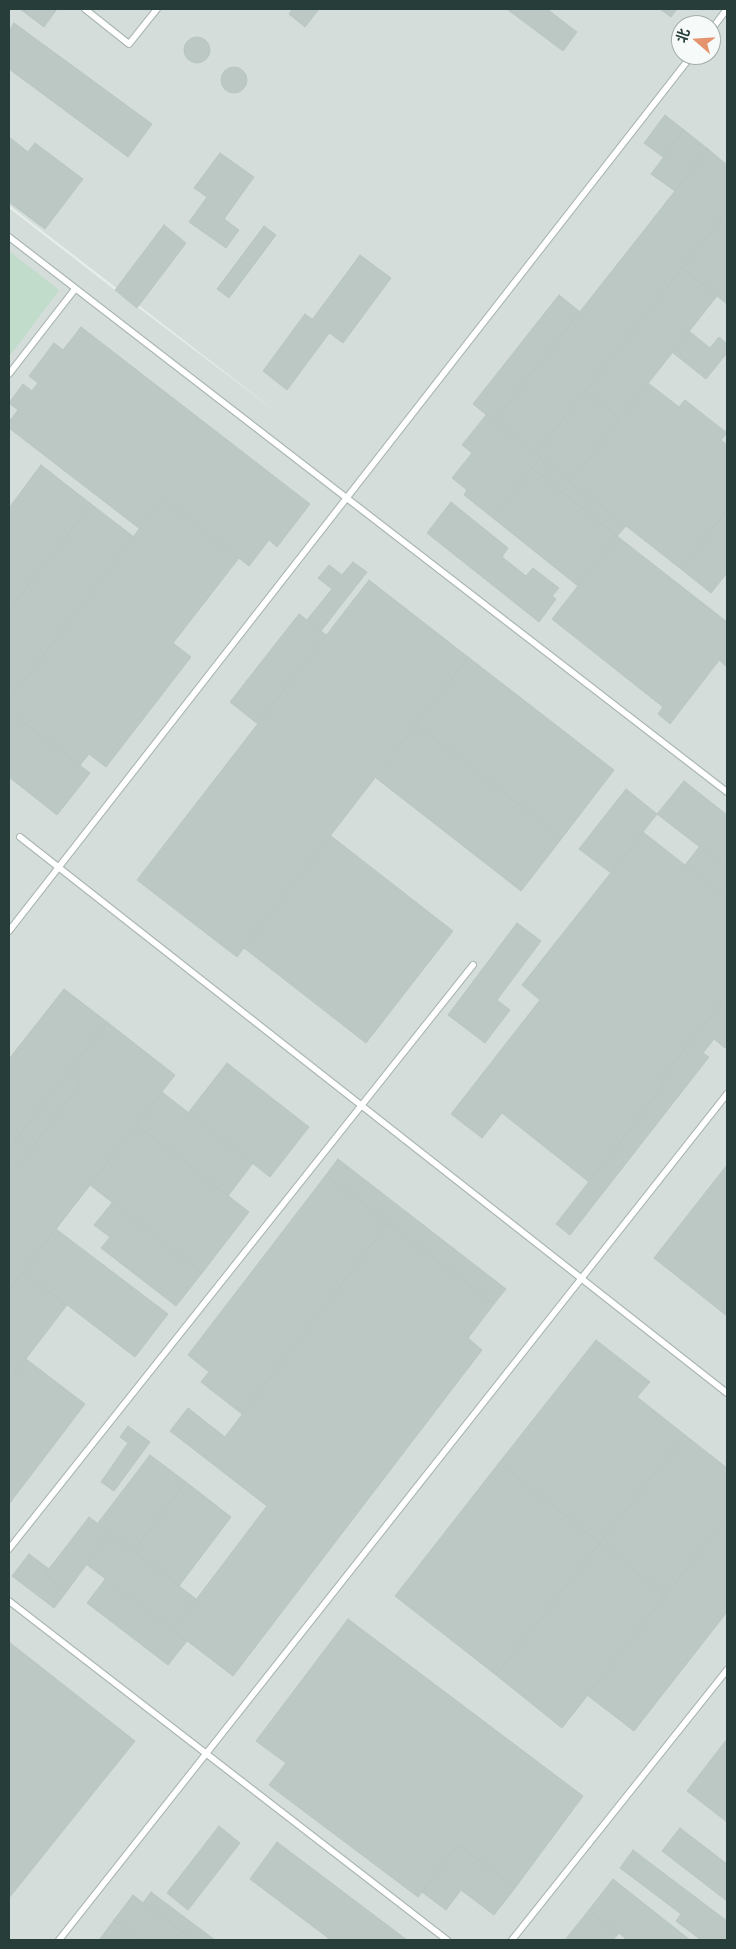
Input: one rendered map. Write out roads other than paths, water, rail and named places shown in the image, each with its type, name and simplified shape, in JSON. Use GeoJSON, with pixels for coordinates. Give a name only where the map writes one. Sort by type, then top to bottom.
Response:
{"type":"FeatureCollection","features":[{"type":"Feature","properties":{"kind":"lane"},"geometry":{"type":"LineString","coordinates":[[85,9],[130,44],[157,9]]}},
{"type":"Feature","properties":{"kind":"lane"},"geometry":{"type":"LineString","coordinates":[[9,931],[684,65]]}},
{"type":"Feature","properties":{"kind":"lane"},"geometry":{"type":"LineString","coordinates":[[9,237],[727,792]]}},
{"type":"Feature","properties":{"kind":"lane"},"geometry":{"type":"LineString","coordinates":[[9,374],[75,289]]}},
{"type":"Feature","properties":{"kind":"lane"},"geometry":{"type":"LineString","coordinates":[[20,837],[727,1393]]}},
{"type":"Feature","properties":{"kind":"lane"},"geometry":{"type":"LineString","coordinates":[[9,1549],[473,965]]}},
{"type":"Feature","properties":{"kind":"lane"},"geometry":{"type":"LineString","coordinates":[[59,1940],[727,1094]]}},
{"type":"Feature","properties":{"kind":"lane"},"geometry":{"type":"LineString","coordinates":[[9,1601],[448,1940]]}},
{"type":"Feature","properties":{"kind":"lane"},"geometry":{"type":"LineString","coordinates":[[512,1940],[727,1670]]}}]}
